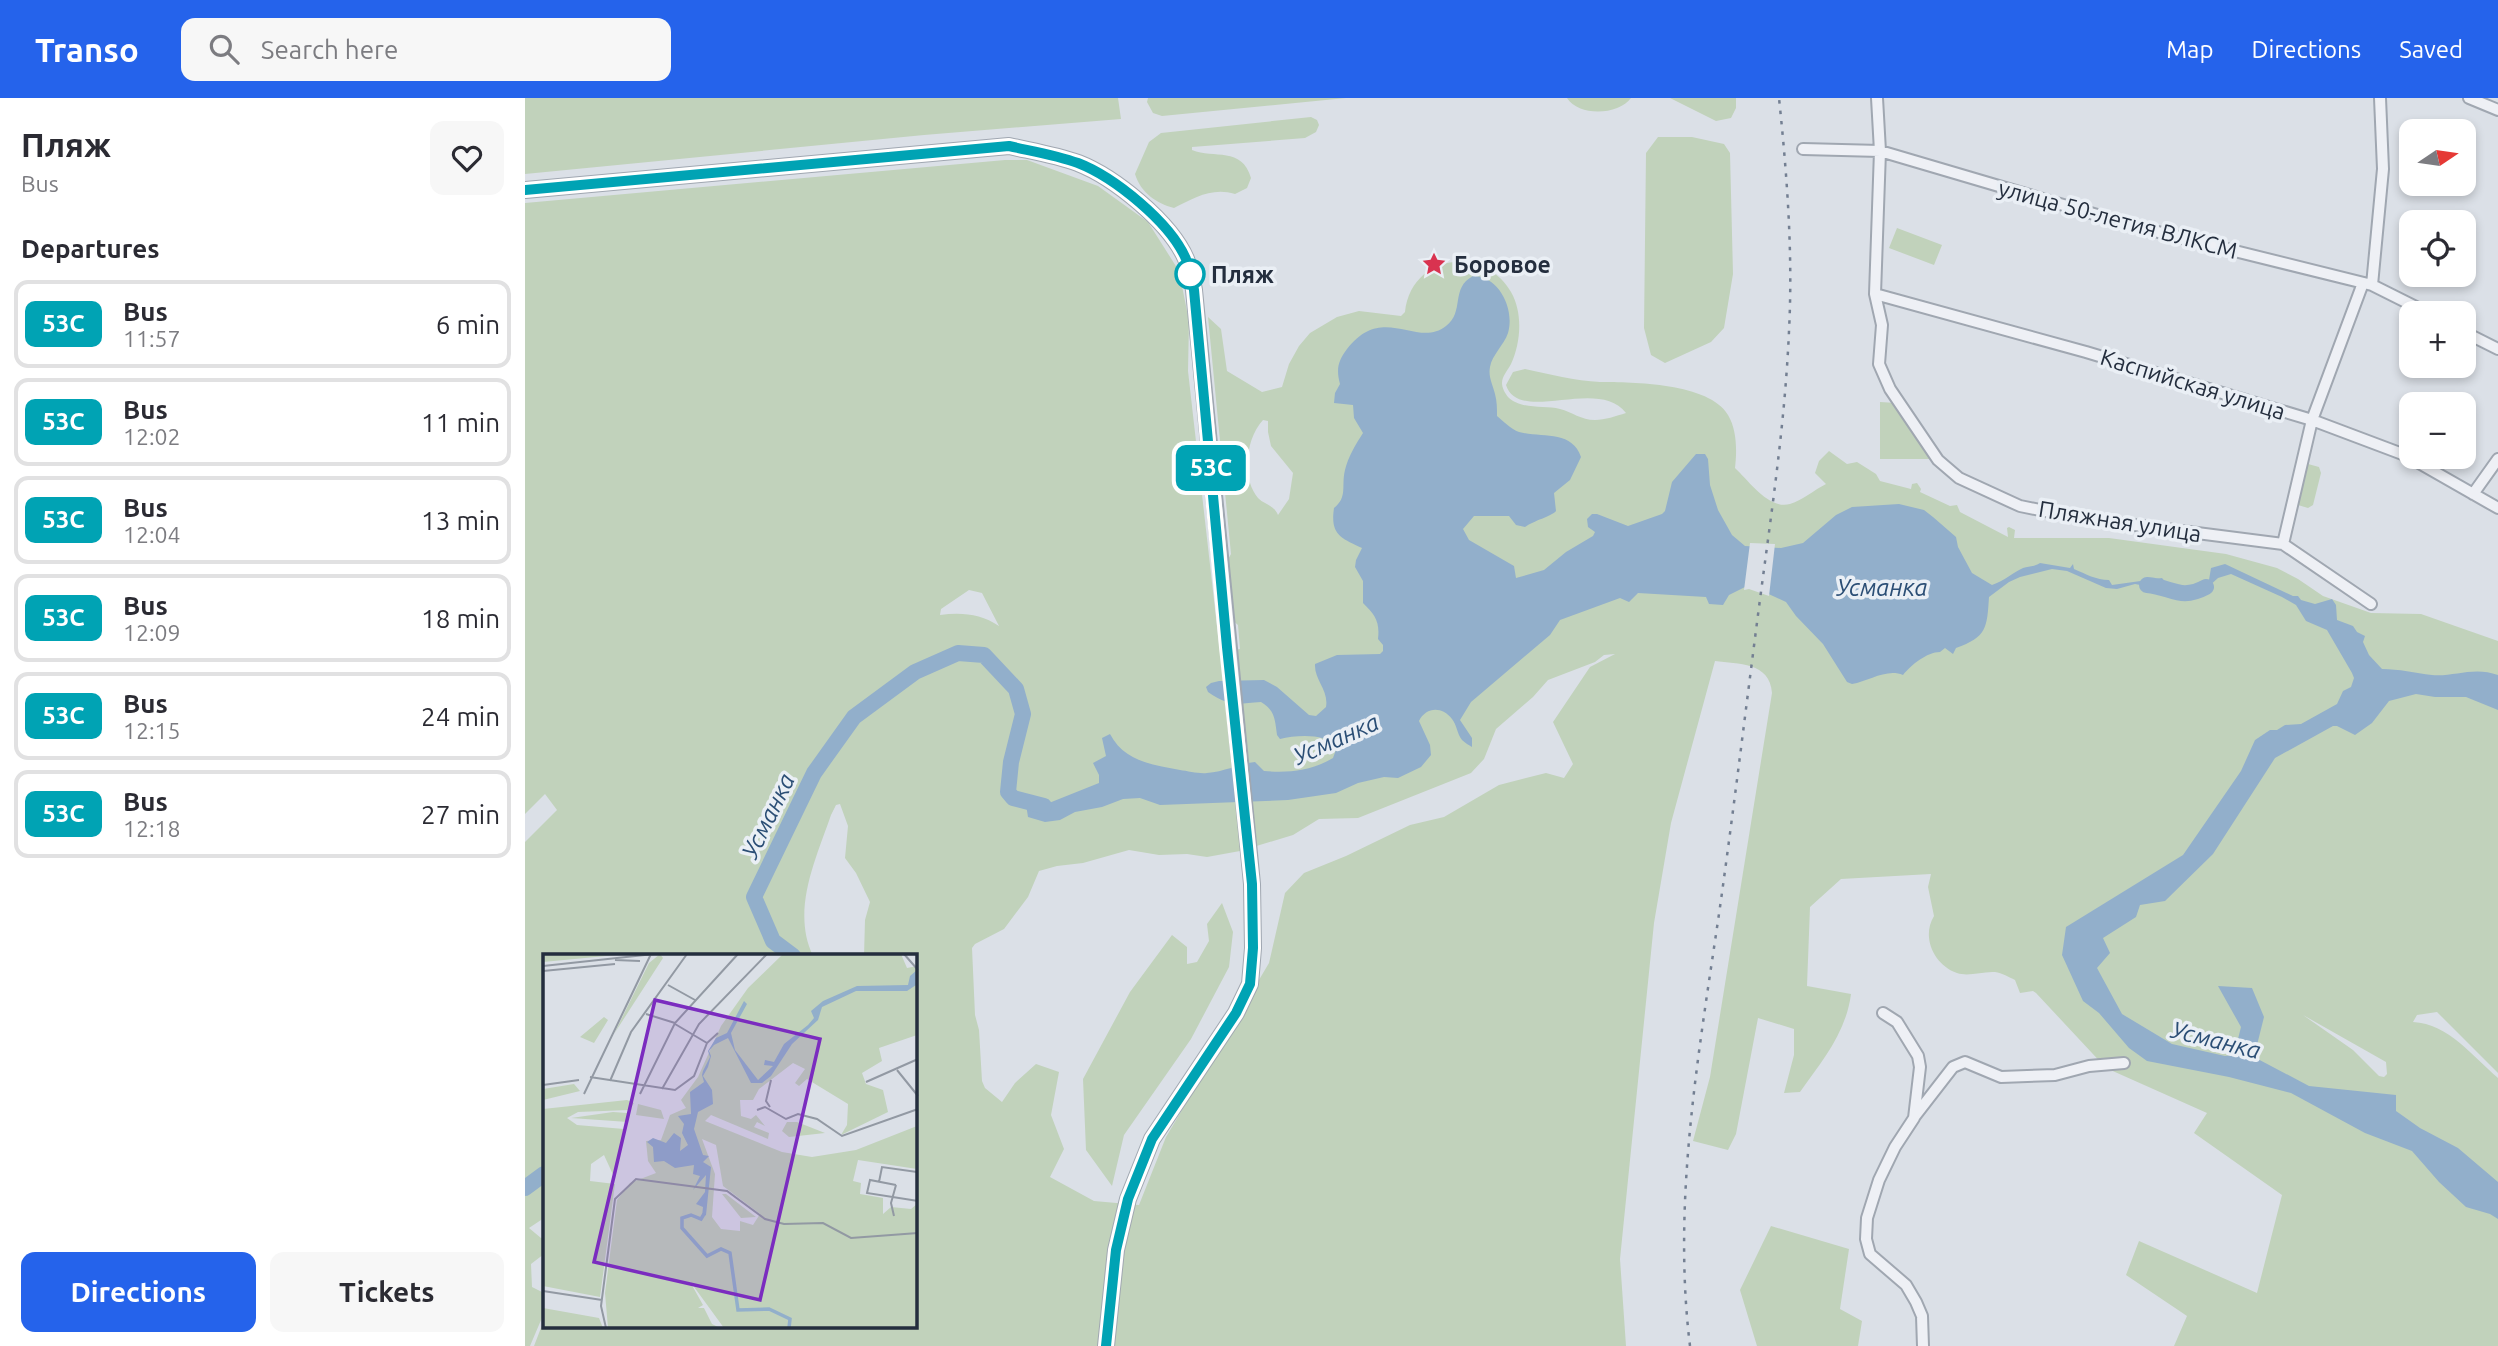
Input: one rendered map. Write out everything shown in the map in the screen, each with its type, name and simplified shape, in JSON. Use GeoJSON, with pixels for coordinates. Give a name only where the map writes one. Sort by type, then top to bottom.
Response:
{"type":"FeatureCollection","features":[{"type":"Feature","properties":{"kind":"street","name":"Пляжная улица"},"geometry":{"type":"LineString","coordinates":[[1877,98],[1880,151],[1875,294],[1882,325],[1879,364],[1889,389],[1938,460],[1959,478],[2020,506],[2080,518],[2283,544],[2371,604]]}},
{"type":"Feature","properties":{"kind":"street"},"geometry":{"type":"LineString","coordinates":[[2283,544],[2312,420],[2368,284],[2383,169],[2380,98]]}},
{"type":"Feature","properties":{"kind":"street"},"geometry":{"type":"LineString","coordinates":[[2469,98],[2498,110]]}},
{"type":"Feature","properties":{"kind":"street"},"geometry":{"type":"LineString","coordinates":[[525,190],[1009,146],[1078,163],[1122,189],[1153,214],[1170,233],[1185,258],[1194,290],[1227,647],[1248,835],[1254,910],[1250,984],[1236,1013],[1152,1139],[1128,1199],[1116,1250],[1106,1346]]}},
{"type":"Feature","properties":{"kind":"street","name":"улица 50-летия ВЛКСМ"},"geometry":{"type":"LineString","coordinates":[[1803,149],[1880,151],[2138,228],[2368,284],[2403,301]]}},
{"type":"Feature","properties":{"kind":"street","name":"Каспийская улица"},"geometry":{"type":"LineString","coordinates":[[1875,294],[2086,352],[2312,420],[2405,455],[2498,508]]}},
{"type":"Feature","properties":{"kind":"street"},"geometry":{"type":"LineString","coordinates":[[2476,338],[2498,349]]}},
{"type":"Feature","properties":{"kind":"street"},"geometry":{"type":"LineString","coordinates":[[2473,494],[2498,459]]}},
{"type":"Feature","properties":{"kind":"street"},"geometry":{"type":"LineString","coordinates":[[1883,1013],[1897,1022],[1918,1056],[1920,1067],[1914,1118]]}},
{"type":"Feature","properties":{"kind":"street"},"geometry":{"type":"LineString","coordinates":[[1923,1346],[1922,1316],[1916,1302],[1906,1285],[1870,1254],[1865,1239],[1867,1218],[1879,1180],[1895,1147],[1914,1118],[1953,1067],[1965,1062],[2001,1077],[2055,1075],[2089,1066],[2124,1063]]}},
{"type":"Feature","properties":{"kind":"green space"},"geometry":{"type":"Polygon","coordinates":[[[525,98],[1118,98],[1121,119],[924,135],[525,174],[525,98]]]}},
{"type":"Feature","properties":{"kind":"green space"},"geometry":{"type":"Polygon","coordinates":[[[1148,98],[1346,98],[1162,116],[1153,113],[1147,102],[1148,98]]]}},
{"type":"Feature","properties":{"kind":"green space"},"geometry":{"type":"Polygon","coordinates":[[[1567,98],[1631,98],[1618,108],[1589,111],[1573,104],[1567,98]]]}},
{"type":"Feature","properties":{"kind":"green space"},"geometry":{"type":"Polygon","coordinates":[[[1670,98],[1736,98],[1736,108],[1731,118],[1716,121],[1670,98]]]}},
{"type":"Feature","properties":{"kind":"green space"},"geometry":{"type":"Polygon","coordinates":[[[1311,117],[1317,120],[1319,125],[1316,132],[1305,138],[1192,147],[1192,150],[1226,155],[1241,161],[1251,178],[1247,188],[1235,194],[1211,193],[1174,208],[1150,196],[1141,187],[1135,174],[1149,142],[1161,133],[1311,117]]]}},
{"type":"Feature","properties":{"kind":"green space"},"geometry":{"type":"Polygon","coordinates":[[[1658,137],[1692,137],[1724,144],[1730,153],[1733,274],[1724,328],[1711,342],[1665,363],[1651,355],[1644,328],[1646,153],[1658,137]]]}},
{"type":"Feature","properties":{"kind":"green space"},"geometry":{"type":"Polygon","coordinates":[[[1005,160],[1027,160],[1098,186],[1148,222],[1179,271],[1189,321],[1188,371],[1220,653],[1240,649],[1238,625],[1231,619],[1222,570],[1231,554],[1208,317],[1221,329],[1227,371],[1262,392],[1282,387],[1289,364],[1310,333],[1337,317],[1359,311],[1401,316],[1405,312],[1410,293],[1420,278],[1434,268],[1467,262],[1483,267],[1499,277],[1515,300],[1519,337],[1502,383],[1508,397],[1513,401],[1560,409],[1590,420],[1626,413],[1613,403],[1597,399],[1542,402],[1526,401],[1514,396],[1506,385],[1513,372],[1525,369],[1581,380],[1669,386],[1705,396],[1719,404],[1731,421],[1736,441],[1735,468],[1760,493],[1775,503],[1790,504],[1826,484],[1815,473],[1819,461],[1829,451],[1847,464],[1857,462],[1876,474],[1880,481],[1911,489],[1912,484],[1917,483],[1920,492],[1950,506],[1957,505],[1960,512],[2008,537],[2009,527],[2015,530],[2014,538],[2109,538],[2226,554],[2277,568],[2323,596],[2371,613],[2421,614],[2498,641],[2498,1073],[2437,1012],[2417,1015],[2413,1022],[2438,1028],[2449,1035],[2498,1078],[2498,1346],[2174,1346],[2187,1316],[2126,1275],[2139,1241],[2257,1293],[2282,1195],[2194,1133],[2207,1113],[2106,1068],[2036,993],[2020,993],[2015,980],[2000,973],[1962,974],[1942,964],[1929,941],[1930,924],[1934,916],[1928,887],[1931,874],[1841,879],[1810,907],[1807,986],[1851,994],[1838,1034],[1800,1092],[1784,1093],[1794,1055],[1794,1029],[1758,1018],[1736,1134],[1728,1150],[1693,1141],[1710,1077],[1772,693],[1770,683],[1759,670],[1743,664],[1715,661],[1671,823],[1654,923],[1620,1259],[1626,1346],[534,1346],[543,1323],[543,1328],[917,1328],[917,954],[864,954],[865,920],[870,902],[856,873],[845,858],[848,826],[840,804],[836,805],[831,815],[808,885],[804,921],[812,954],[543,954],[543,1219],[529,1228],[543,1237],[543,1255],[531,1264],[532,1287],[543,1292],[543,1315],[530,1346],[525,1346],[525,842],[557,810],[545,794],[525,814],[525,203],[1005,160]],[[1263,420],[1249,447],[1249,480],[1258,498],[1278,515],[1289,499],[1293,473],[1271,446],[1268,421],[1263,420]],[[969,590],[941,609],[940,615],[971,615],[999,626],[982,593],[969,590]],[[1615,654],[1604,655],[1595,662],[1548,680],[1496,729],[1484,759],[1471,773],[1358,818],[1319,819],[1293,835],[1240,851],[1207,857],[1187,854],[1159,855],[1129,850],[1083,863],[1039,871],[1028,897],[1004,929],[972,948],[975,1015],[985,1088],[1002,1102],[1015,1083],[1036,1064],[1059,1072],[1051,1115],[1064,1149],[1050,1177],[1094,1201],[1139,1205],[1166,1137],[1269,963],[1285,893],[1304,873],[1410,825],[1444,817],[1499,785],[1546,773],[1564,778],[1573,764],[1553,722],[1590,667],[1615,654]],[[2303,1015],[2353,1050],[2379,1076],[2384,1077],[2387,1074],[2386,1062],[2303,1015]]]}},
{"type":"Feature","properties":{"kind":"green space"},"geometry":{"type":"Polygon","coordinates":[[[1897,228],[1942,245],[1934,265],[1889,248],[1897,228]]]}},
{"type":"Feature","properties":{"kind":"green space"},"geometry":{"type":"Polygon","coordinates":[[[1880,402],[1896,403],[1932,459],[1880,459],[1880,402]]]}},
{"type":"Feature","properties":{"kind":"green space"},"geometry":{"type":"Polygon","coordinates":[[[2308,464],[2319,467],[2321,473],[2313,505],[2308,508],[2298,505],[2294,500],[2303,467],[2308,464]]]}},
{"type":"Feature","properties":{"kind":"green space"},"geometry":{"type":"Polygon","coordinates":[[[1222,903],[1233,932],[1229,967],[1191,1039],[1124,1135],[1112,1186],[1086,1150],[1083,1079],[1130,992],[1172,935],[1187,947],[1187,964],[1197,962],[1209,941],[1207,924],[1222,903]]]}},
{"type":"Feature","properties":{"kind":"green space"},"geometry":{"type":"Polygon","coordinates":[[[1771,1226],[1849,1249],[1840,1309],[1862,1321],[1858,1346],[1757,1346],[1740,1290],[1771,1226]]]}},
{"type":"Feature","properties":{"kind":"water"},"geometry":{"type":"Polygon","coordinates":[[[1473,276],[1482,277],[1497,288],[1507,304],[1509,314],[1508,333],[1493,358],[1490,371],[1497,416],[1519,432],[1563,439],[1577,448],[1581,457],[1570,480],[1554,493],[1554,513],[1525,527],[1516,525],[1509,516],[1474,516],[1463,529],[1469,540],[1514,566],[1516,578],[1544,570],[1566,552],[1593,536],[1595,532],[1588,527],[1587,519],[1592,514],[1628,526],[1662,514],[1672,482],[1696,454],[1705,454],[1708,459],[1710,485],[1718,510],[1732,535],[1745,546],[1781,548],[1803,543],[1836,515],[1852,507],[1899,504],[1924,510],[1956,537],[1958,547],[1972,573],[1992,585],[2023,568],[2040,563],[2070,568],[2073,564],[2074,569],[2095,578],[2109,580],[2112,585],[2162,578],[2173,588],[2184,590],[2209,580],[2211,568],[2225,564],[2298,596],[2301,600],[2315,604],[2332,599],[2336,605],[2337,620],[2353,626],[2365,636],[2363,642],[2369,655],[2382,669],[2432,675],[2481,671],[2498,675],[2498,710],[2466,697],[2416,694],[2389,701],[2372,723],[2355,735],[2333,726],[2275,758],[2213,854],[2165,901],[2140,905],[2136,917],[2103,938],[2110,953],[2097,968],[2122,1014],[2172,1044],[2225,1056],[2234,1055],[2241,1027],[2218,986],[2252,988],[2264,1017],[2254,1057],[2309,1086],[2396,1095],[2396,1111],[2420,1128],[2458,1148],[2498,1182],[2498,1219],[2466,1207],[2412,1151],[2365,1133],[2291,1093],[2229,1077],[2147,1061],[2129,1048],[2099,1013],[2083,1001],[2062,955],[2066,927],[2183,855],[2241,771],[2255,740],[2270,730],[2301,724],[2337,704],[2343,691],[2351,687],[2354,678],[2352,673],[2327,630],[2306,621],[2296,605],[2231,574],[2218,578],[2194,595],[2135,584],[2117,589],[2106,588],[2067,571],[2052,569],[2020,577],[1989,597],[1986,624],[1980,635],[1956,648],[1953,654],[1945,648],[1920,660],[1903,675],[1884,674],[1852,684],[1847,682],[1823,644],[1786,602],[1749,585],[1729,595],[1723,605],[1709,604],[1706,597],[1638,593],[1629,602],[1620,598],[1560,620],[1550,635],[1471,702],[1460,720],[1472,738],[1472,747],[1462,740],[1454,721],[1444,712],[1434,710],[1422,716],[1419,721],[1430,745],[1431,755],[1421,767],[1398,778],[1384,777],[1358,783],[1336,793],[1288,800],[1160,805],[1140,798],[1123,799],[1102,807],[1075,812],[1060,820],[1045,822],[1028,817],[1025,798],[1049,803],[1099,783],[1099,775],[1093,763],[1106,756],[1102,738],[1110,734],[1131,756],[1159,766],[1197,773],[1255,762],[1264,771],[1291,771],[1316,766],[1333,758],[1337,747],[1326,739],[1303,736],[1280,739],[1272,712],[1261,702],[1228,702],[1208,692],[1206,687],[1219,681],[1264,680],[1277,687],[1309,715],[1316,716],[1326,707],[1326,701],[1315,664],[1337,655],[1380,654],[1383,651],[1383,645],[1378,639],[1376,619],[1363,603],[1363,581],[1355,567],[1362,548],[1343,538],[1334,524],[1334,508],[1343,495],[1346,465],[1363,433],[1354,418],[1353,405],[1334,403],[1340,384],[1339,365],[1347,349],[1360,335],[1374,329],[1399,328],[1423,333],[1435,332],[1446,326],[1455,314],[1462,287],[1473,276]]]}},
{"type":"Feature","properties":{"kind":"pier"},"geometry":{"type":"Polygon","coordinates":[[[1750,543],[1775,544],[1769,596],[1749,589],[1744,590],[1750,543]]]}},
{"type":"Feature","properties":{"kind":"waterway","name":"Усманка"},"geometry":{"type":"LineString","coordinates":[[2147,585],[2182,593],[2206,587]]}},
{"type":"Feature","properties":{"kind":"waterway","name":"Усманка"},"geometry":{"type":"LineString","coordinates":[[790,954],[773,941],[754,897],[814,773],[854,717],[915,672],[958,653],[984,655],[1016,689],[1023,714],[1011,762],[1008,792],[1013,798],[1044,806]]}},
{"type":"Feature","properties":{"kind":"waterway","name":"Усманка"},"geometry":{"type":"LineString","coordinates":[[525,1188],[543,1175]]}},
{"type":"Feature","properties":{"kind":"railway"},"geometry":{"type":"LineString","coordinates":[[1690,1346],[1684,1236],[1690,1126],[1773,504],[1787,366],[1790,243],[1779,98]]}},
{"type":"Feature","properties":{"kind":"bus line","name":"53С"},"geometry":{"type":"LineString","coordinates":[[525,190],[1009,146],[1078,163],[1122,189],[1153,214],[1170,233],[1185,258],[1194,290],[1227,647],[1248,835],[1254,910],[1253,948],[1250,984],[1236,1013],[1152,1139],[1128,1199],[1116,1250],[1106,1346]]}},
{"type":"Feature","properties":{"kind":"place","name":"Боровое"},"geometry":{"type":"Point","coordinates":[1434,264]}},
{"type":"Feature","properties":{"kind":"place","name":"Пляж"},"geometry":{"type":"Point","coordinates":[1190,274]}}]}
